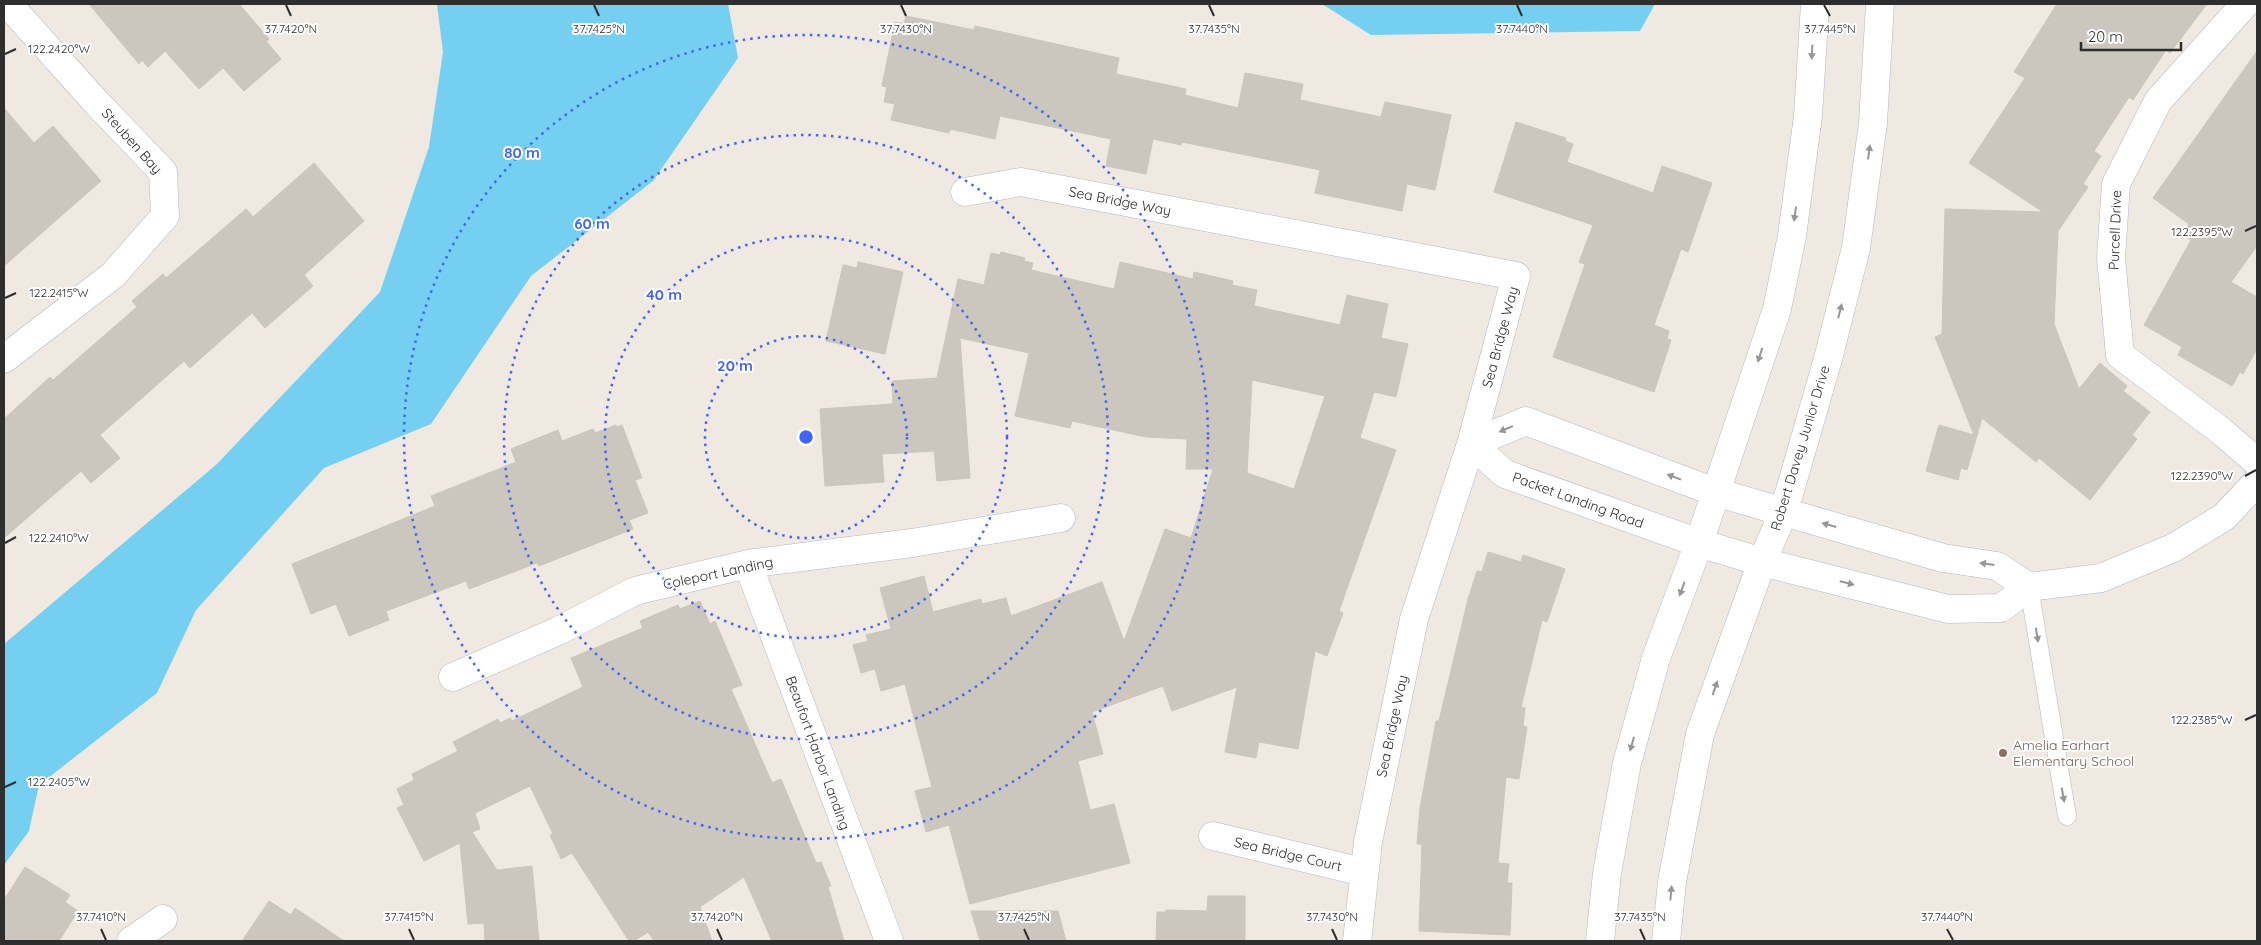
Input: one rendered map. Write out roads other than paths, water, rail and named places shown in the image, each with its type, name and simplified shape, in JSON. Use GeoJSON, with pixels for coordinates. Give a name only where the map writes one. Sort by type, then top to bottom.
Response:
{"type":"FeatureCollection","features":[{"type":"Feature","properties":{"kind":"street","name":"Steuben Bay"},"geometry":{"type":"LineString","coordinates":[[4,359],[113,275],[165,216],[164,172],[96,102],[8,4]]}},
{"type":"Feature","properties":{"kind":"street"},"geometry":{"type":"LineString","coordinates":[[1600,941],[1606,874],[1627,763],[1656,658],[1699,543],[1776,309],[1792,236],[1808,116],[1815,4]]}},
{"type":"Feature","properties":{"kind":"street","name":"Robert Davey Junior Drive"},"geometry":{"type":"LineString","coordinates":[[1666,941],[1672,882],[1700,734],[1762,562],[1784,511],[1828,359],[1856,248],[1873,123],[1880,4]]}},
{"type":"Feature","properties":{"kind":"street","name":"Purcell Drive"},"geometry":{"type":"LineString","coordinates":[[2245,4],[2158,101],[2116,184],[2112,258],[2120,355],[2221,431],[2257,462]]}},
{"type":"Feature","properties":{"kind":"street","name":"Sea Bridge Way"},"geometry":{"type":"LineString","coordinates":[[965,192],[1021,182],[1516,276],[1471,444],[1414,619],[1368,842],[1363,872],[1357,941]]}},
{"type":"Feature","properties":{"kind":"street"},"geometry":{"type":"LineString","coordinates":[[1471,444],[1526,421],[1715,492],[1943,558],[1997,566],[2029,586],[2101,578],[2173,548],[2224,517],[2257,482]]}},
{"type":"Feature","properties":{"kind":"street","name":"Packet Landing Road"},"geometry":{"type":"LineString","coordinates":[[1471,444],[1505,474],[1699,543],[1762,562],[1948,609],[2001,608],[2029,586]]}},
{"type":"Feature","properties":{"kind":"street","name":"Coleport Landing"},"geometry":{"type":"LineString","coordinates":[[453,677],[558,632],[635,591],[748,564],[912,543],[1061,518]]}},
{"type":"Feature","properties":{"kind":"street","name":"Beaufort Harbor Landing"},"geometry":{"type":"LineString","coordinates":[[748,564],[889,941]]}},
{"type":"Feature","properties":{"kind":"street","name":"Sea Bridge Court"},"geometry":{"type":"LineString","coordinates":[[1213,836],[1363,872]]}},
{"type":"Feature","properties":{"kind":"street"},"geometry":{"type":"LineString","coordinates":[[131,941],[163,919]]}},
{"type":"Feature","properties":{"kind":"lane"},"geometry":{"type":"LineString","coordinates":[[2029,586],[2067,816]]}},
{"type":"Feature","properties":{"kind":"water"},"geometry":{"type":"Polygon","coordinates":[[[437,4],[728,4],[738,58],[653,181],[531,276],[431,424],[324,468],[196,610],[157,693],[39,785],[29,831],[4,865],[4,644],[217,464],[380,292],[429,147],[443,52],[437,4]]]}},
{"type":"Feature","properties":{"kind":"water"},"geometry":{"type":"Polygon","coordinates":[[[1322,4],[1655,4],[1640,31],[1371,35],[1322,4]]]}},
{"type":"Feature","properties":{"kind":"place","name":"Amelia Earhart Elementary School"},"geometry":{"type":"Point","coordinates":[2003,753]}}]}
